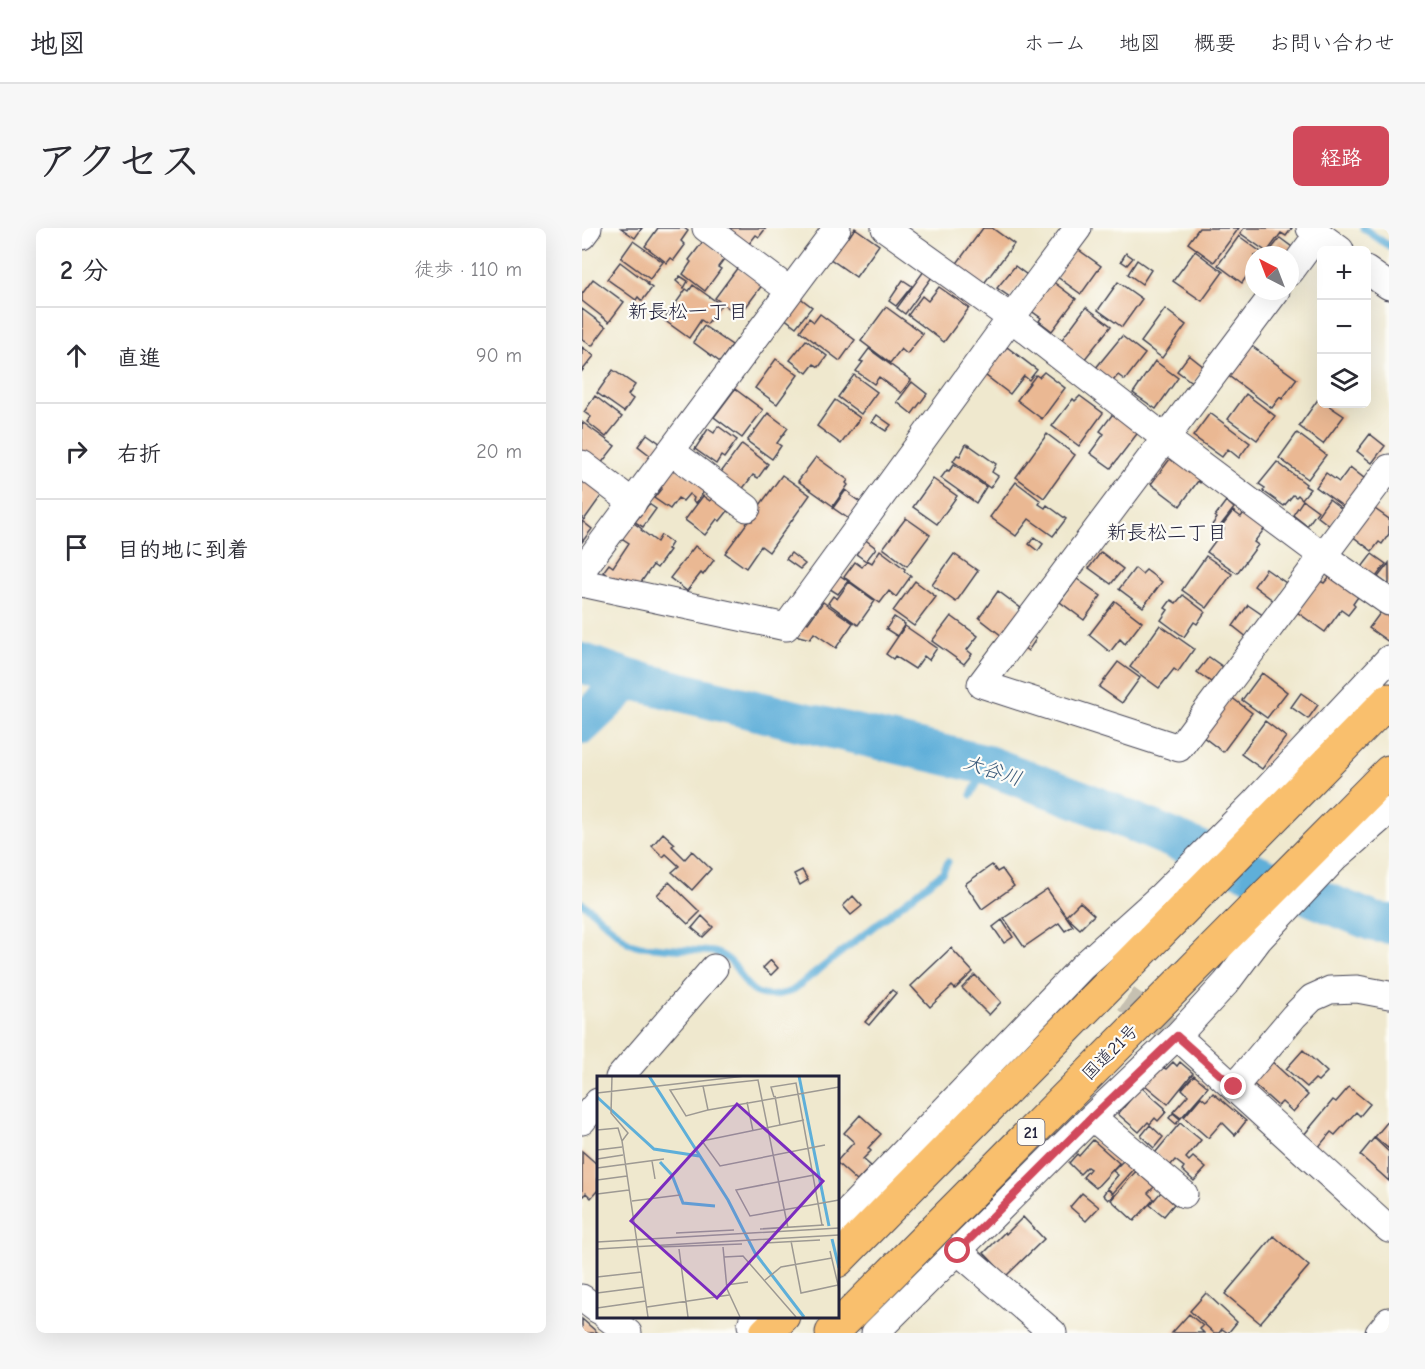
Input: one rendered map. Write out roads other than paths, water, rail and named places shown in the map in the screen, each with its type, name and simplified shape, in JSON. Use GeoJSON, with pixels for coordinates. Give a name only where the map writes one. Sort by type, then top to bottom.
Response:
{"type":"FeatureCollection","features":[{"type":"Feature","properties":{"kind":"highway"},"geometry":{"type":"LineString","coordinates":[[838,1260],[1177,898],[1259,815],[1389,700]]}},
{"type":"Feature","properties":{"kind":"highway","name":"国道21号"},"geometry":{"type":"LineString","coordinates":[[832,1333],[1245,935],[1322,855],[1389,772]]}},
{"type":"Feature","properties":{"kind":"highway"},"geometry":{"type":"LineString","coordinates":[[766,1333],[782,1318]]}},
{"type":"Feature","properties":{"kind":"street"},"geometry":{"type":"LineString","coordinates":[[582,236],[588,228]]}},
{"type":"Feature","properties":{"kind":"street"},"geometry":{"type":"LineString","coordinates":[[706,228],[790,291]]}},
{"type":"Feature","properties":{"kind":"street"},"geometry":{"type":"LineString","coordinates":[[582,570],[837,228]]}},
{"type":"Feature","properties":{"kind":"street"},"geometry":{"type":"LineString","coordinates":[[885,228],[1011,318],[1165,438],[1323,556],[1389,602]]}},
{"type":"Feature","properties":{"kind":"street"},"geometry":{"type":"LineString","coordinates":[[582,583],[786,627],[1078,228]]}},
{"type":"Feature","properties":{"kind":"street"},"geometry":{"type":"LineString","coordinates":[[1299,257],[1314,231],[1335,246]]}},
{"type":"Feature","properties":{"kind":"street"},"geometry":{"type":"LineString","coordinates":[[1371,273],[1389,286]]}},
{"type":"Feature","properties":{"kind":"street"},"geometry":{"type":"LineString","coordinates":[[1269,300],[981,684],[1179,748],[1389,468]]}},
{"type":"Feature","properties":{"kind":"street"},"geometry":{"type":"LineString","coordinates":[[671,451],[747,508]]}},
{"type":"Feature","properties":{"kind":"street"},"geometry":{"type":"LineString","coordinates":[[582,464],[633,502]]}},
{"type":"Feature","properties":{"kind":"street"},"geometry":{"type":"LineString","coordinates":[[1259,815],[1312,740],[1389,659]]}},
{"type":"Feature","properties":{"kind":"street"},"geometry":{"type":"LineString","coordinates":[[1322,855],[1389,811]]}},
{"type":"Feature","properties":{"kind":"street"},"geometry":{"type":"LineString","coordinates":[[838,1221],[1082,967],[1177,898]]}},
{"type":"Feature","properties":{"kind":"street"},"geometry":{"type":"LineString","coordinates":[[875,1333],[1092,1117],[1177,1036],[1226,983],[1245,935]]}},
{"type":"Feature","properties":{"kind":"street"},"geometry":{"type":"LineString","coordinates":[[621,1076],[714,968]]}},
{"type":"Feature","properties":{"kind":"street"},"geometry":{"type":"LineString","coordinates":[[1234,1087],[1312,998],[1330,990],[1357,989],[1389,995]]}},
{"type":"Feature","properties":{"kind":"street"},"geometry":{"type":"LineString","coordinates":[[1177,1036],[1384,1215]]}},
{"type":"Feature","properties":{"kind":"street"},"geometry":{"type":"LineString","coordinates":[[582,1121],[597,1103]]}},
{"type":"Feature","properties":{"kind":"street"},"geometry":{"type":"LineString","coordinates":[[1092,1117],[1184,1194]]}},
{"type":"Feature","properties":{"kind":"street"},"geometry":{"type":"LineString","coordinates":[[958,1251],[1053,1333]]}},
{"type":"Feature","properties":{"kind":"street"},"geometry":{"type":"LineString","coordinates":[[582,1298],[597,1309]]}},
{"type":"Feature","properties":{"kind":"street"},"geometry":{"type":"LineString","coordinates":[[607,1318],[628,1333]]}},
{"type":"Feature","properties":{"kind":"street"},"geometry":{"type":"LineString","coordinates":[[754,1318],[751,1325],[755,1333]]}},
{"type":"Feature","properties":{"kind":"street"},"geometry":{"type":"LineString","coordinates":[[1379,1333],[1389,1321]]}},
{"type":"Feature","properties":{"kind":"waterway"},"geometry":{"type":"LineString","coordinates":[[1363,228],[1389,246]]}},
{"type":"Feature","properties":{"kind":"waterway","name":"大谷川"},"geometry":{"type":"LineString","coordinates":[[582,663],[629,679],[987,765],[1081,800],[1374,922],[1389,924]]}},
{"type":"Feature","properties":{"kind":"waterway"},"geometry":{"type":"LineString","coordinates":[[582,724],[629,679]]}},
{"type":"Feature","properties":{"kind":"waterway"},"geometry":{"type":"LineString","coordinates":[[971,795],[987,765]]}},
{"type":"Feature","properties":{"kind":"waterway"},"geometry":{"type":"LineString","coordinates":[[582,903],[629,943],[640,946],[713,952],[725,957],[752,990],[761,995],[774,995],[792,991],[943,872],[948,862]]}},
{"type":"Feature","properties":{"kind":"tunnel"},"geometry":{"type":"LineString","coordinates":[[1093,975],[1177,1036]]}},
{"type":"Feature","properties":{"kind":"district","name":"新長松一丁目"},"geometry":{"type":"Point","coordinates":[688,311]}},
{"type":"Feature","properties":{"kind":"district","name":"新長松二丁目"},"geometry":{"type":"Point","coordinates":[1167,532]}}]}
